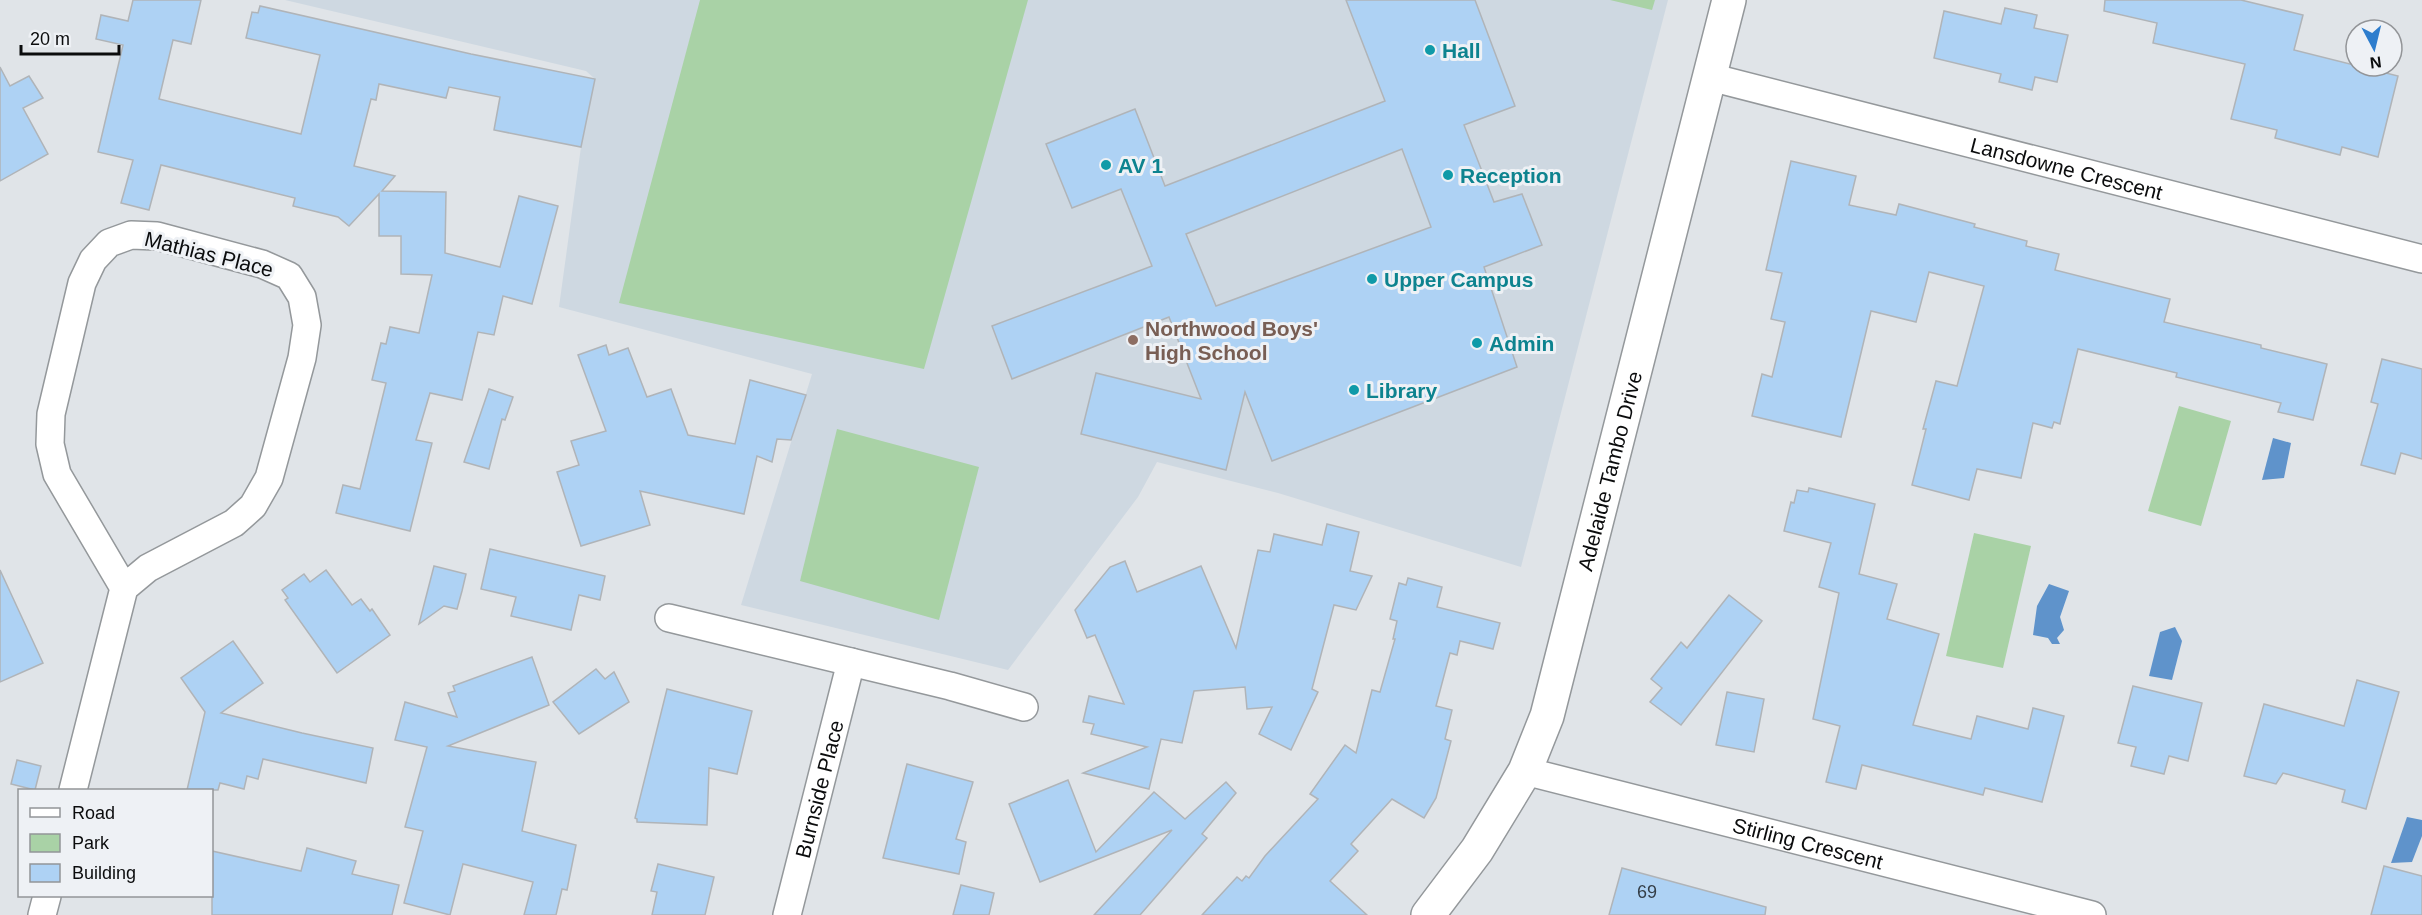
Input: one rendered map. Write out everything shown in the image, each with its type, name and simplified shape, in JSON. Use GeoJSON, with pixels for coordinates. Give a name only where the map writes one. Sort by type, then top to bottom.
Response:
{"type":"FeatureCollection","features":[{"type":"Feature","properties":{"kind":"street","name":"Adelaide Tambo Drive"},"geometry":{"type":"LineString","coordinates":[[1428,915],[1477,850],[1525,771],[1546,716],[1730,0]]}},
{"type":"Feature","properties":{"kind":"street","name":"Lansdowne Crescent"},"geometry":{"type":"LineString","coordinates":[[1710,77],[2422,259]]}},
{"type":"Feature","properties":{"kind":"street","name":"Mathias Place"},"geometry":{"type":"LineString","coordinates":[[131,235],[157,236],[262,264],[289,276],[302,297],[308,325],[302,358],[269,478],[253,506],[234,523],[148,568],[124,588],[57,474],[50,444],[51,414],[82,283],[93,260],[109,243],[131,235]]}},
{"type":"Feature","properties":{"kind":"street"},"geometry":{"type":"LineString","coordinates":[[73,789],[124,588]]}},
{"type":"Feature","properties":{"kind":"street"},"geometry":{"type":"LineString","coordinates":[[669,618],[1024,707]]}},
{"type":"Feature","properties":{"kind":"street","name":"Burnside Place"},"geometry":{"type":"LineString","coordinates":[[787,915],[851,662]]}},
{"type":"Feature","properties":{"kind":"street","name":"Stirling Crescent"},"geometry":{"type":"LineString","coordinates":[[1525,771],[2092,915]]}},
{"type":"Feature","properties":{"kind":"street"},"geometry":{"type":"LineString","coordinates":[[42,915],[47,897]]}},
{"type":"Feature","properties":{"kind":"shaded area","name":"Northwood Boys' High School"},"geometry":{"type":"Polygon","coordinates":[[[285,0],[1668,0],[1521,567],[1278,493],[1157,462],[1138,497],[1008,670],[741,605],[812,374],[559,307],[581,147],[595,79],[586,71],[285,0]]]}},
{"type":"Feature","properties":{"kind":"green space"},"geometry":{"type":"Polygon","coordinates":[[[700,0],[1028,0],[924,369],[619,303],[700,0]]]}},
{"type":"Feature","properties":{"kind":"green space"},"geometry":{"type":"Polygon","coordinates":[[[1610,0],[1655,0],[1652,10],[1610,0]]]}},
{"type":"Feature","properties":{"kind":"green space"},"geometry":{"type":"Polygon","coordinates":[[[2179,406],[2231,421],[2201,526],[2148,511],[2179,406]]]}},
{"type":"Feature","properties":{"kind":"green space"},"geometry":{"type":"Polygon","coordinates":[[[837,429],[979,467],[939,620],[800,581],[837,429]]]}},
{"type":"Feature","properties":{"kind":"green space"},"geometry":{"type":"Polygon","coordinates":[[[1974,533],[2031,546],[2003,668],[1946,656],[1974,533]]]}},
{"type":"Feature","properties":{"kind":"water"},"geometry":{"type":"Polygon","coordinates":[[[2273,438],[2291,443],[2284,478],[2262,480],[2273,438]]]}},
{"type":"Feature","properties":{"kind":"water"},"geometry":{"type":"Polygon","coordinates":[[[2049,584],[2069,591],[2060,617],[2064,630],[2057,638],[2060,644],[2052,644],[2048,638],[2033,635],[2037,606],[2049,584]]]}},
{"type":"Feature","properties":{"kind":"water"},"geometry":{"type":"Polygon","coordinates":[[[2175,627],[2182,641],[2172,680],[2149,676],[2160,632],[2175,627]]]}},
{"type":"Feature","properties":{"kind":"water"},"geometry":{"type":"Polygon","coordinates":[[[2407,817],[2422,820],[2422,836],[2412,862],[2391,863],[2407,817]]]}},
{"type":"Feature","properties":{"kind":"building"},"geometry":{"type":"Polygon","coordinates":[[[133,0],[201,0],[191,44],[173,40],[159,99],[301,134],[320,55],[246,38],[252,12],[258,13],[260,6],[471,54],[595,79],[581,147],[494,130],[500,97],[449,87],[446,98],[379,84],[376,100],[371,99],[354,166],[395,176],[382,191],[446,192],[445,253],[500,267],[519,196],[558,206],[532,304],[503,296],[494,335],[478,332],[462,400],[430,393],[416,440],[432,443],[410,531],[336,513],[343,485],[360,489],[386,383],[372,380],[381,343],[386,344],[390,327],[419,333],[432,275],[401,274],[401,236],[379,236],[379,194],[349,226],[338,217],[293,206],[295,198],[161,165],[149,210],[121,203],[133,160],[98,152],[123,45],[96,39],[101,15],[128,21],[133,0]]]}},
{"type":"Feature","properties":{"kind":"building"},"geometry":{"type":"Polygon","coordinates":[[[1346,0],[1475,0],[1515,106],[1464,125],[1494,202],[1522,194],[1542,245],[1484,267],[1517,367],[1272,461],[1245,392],[1226,470],[1081,434],[1096,373],[1201,399],[1169,317],[1012,379],[992,326],[1152,266],[1121,189],[1072,208],[1046,144],[1135,109],[1165,186],[1385,101],[1346,0]],[[1402,149],[1186,234],[1216,306],[1431,227],[1402,149]]]}},
{"type":"Feature","properties":{"kind":"building"},"geometry":{"type":"Polygon","coordinates":[[[2105,0],[2241,0],[2303,15],[2294,50],[2344,62],[2344,78],[2398,78],[2378,157],[2342,147],[2340,155],[2275,138],[2277,130],[2231,119],[2245,64],[2153,43],[2157,23],[2104,11],[2105,0]]]}},
{"type":"Feature","properties":{"kind":"building"},"geometry":{"type":"Polygon","coordinates":[[[2005,8],[2037,15],[2034,28],[2068,35],[2057,82],[2035,77],[2032,90],[1999,82],[2001,74],[1934,58],[1944,11],[2001,24],[2005,8]]]}},
{"type":"Feature","properties":{"kind":"building"},"geometry":{"type":"Polygon","coordinates":[[[0,67],[10,86],[29,76],[43,98],[23,108],[48,154],[0,181],[0,67]]]}},
{"type":"Feature","properties":{"kind":"building"},"geometry":{"type":"Polygon","coordinates":[[[1791,161],[1856,176],[1849,205],[1896,215],[1899,204],[1975,224],[1974,227],[2027,241],[2026,246],[2059,254],[2055,270],[2170,299],[2164,322],[2261,345],[2261,348],[2327,364],[2313,420],[2278,412],[2281,403],[2176,377],[2177,373],[2078,349],[2060,424],[2054,422],[2052,428],[2033,423],[2021,478],[1977,469],[1969,500],[1912,485],[1926,429],[1923,429],[1936,381],[1957,386],[1984,286],[1929,272],[1916,322],[1871,311],[1841,437],[1752,416],[1762,374],[1772,377],[1785,322],[1771,319],[1782,273],[1766,270],[1791,161]]]}},
{"type":"Feature","properties":{"kind":"building"},"geometry":{"type":"Polygon","coordinates":[[[606,345],[609,355],[628,348],[647,397],[671,389],[688,435],[735,444],[750,380],[806,395],[791,440],[777,439],[772,462],[757,456],[744,514],[640,491],[650,525],[581,546],[557,472],[579,465],[571,441],[606,431],[578,355],[606,345]]]}},
{"type":"Feature","properties":{"kind":"building"},"geometry":{"type":"Polygon","coordinates":[[[2382,359],[2422,369],[2422,459],[2401,453],[2395,474],[2361,465],[2378,404],[2371,402],[2382,359]]]}},
{"type":"Feature","properties":{"kind":"building"},"geometry":{"type":"Polygon","coordinates":[[[489,389],[513,397],[505,420],[502,419],[489,469],[464,462],[489,389]]]}},
{"type":"Feature","properties":{"kind":"building"},"geometry":{"type":"Polygon","coordinates":[[[1809,488],[1875,504],[1859,574],[1897,584],[1887,619],[1939,634],[1913,725],[1971,739],[1977,716],[2028,729],[2033,708],[2064,716],[2042,802],[1985,788],[1983,795],[1862,765],[1856,789],[1826,782],[1840,726],[1813,719],[1839,593],[1819,587],[1831,543],[1784,531],[1791,502],[1794,503],[1797,490],[1808,492],[1809,488]]]}},
{"type":"Feature","properties":{"kind":"building"},"geometry":{"type":"Polygon","coordinates":[[[1327,524],[1359,532],[1350,571],[1372,576],[1356,610],[1334,605],[1312,689],[1318,692],[1291,750],[1259,734],[1272,707],[1247,709],[1245,687],[1194,691],[1182,743],[1161,739],[1149,789],[1083,773],[1147,747],[1091,734],[1094,724],[1083,722],[1089,696],[1124,704],[1095,635],[1087,638],[1075,610],[1110,567],[1125,561],[1137,592],[1201,566],[1236,648],[1258,550],[1270,552],[1274,534],[1322,545],[1327,524]]]}},
{"type":"Feature","properties":{"kind":"building"},"geometry":{"type":"Polygon","coordinates":[[[490,549],[605,576],[600,600],[579,595],[571,630],[511,616],[516,597],[481,589],[490,549]]]}},
{"type":"Feature","properties":{"kind":"building"},"geometry":{"type":"Polygon","coordinates":[[[434,566],[466,574],[462,591],[457,609],[444,606],[419,624],[434,566]]]}},
{"type":"Feature","properties":{"kind":"building"},"geometry":{"type":"Polygon","coordinates":[[[0,570],[43,663],[0,682],[0,570]]]}},
{"type":"Feature","properties":{"kind":"building"},"geometry":{"type":"Polygon","coordinates":[[[326,570],[352,605],[361,599],[370,611],[372,609],[390,635],[337,673],[285,600],[288,598],[282,590],[304,574],[310,582],[326,570]]]}},
{"type":"Feature","properties":{"kind":"building"},"geometry":{"type":"Polygon","coordinates":[[[1408,578],[1442,587],[1437,607],[1500,623],[1493,649],[1460,641],[1457,655],[1450,653],[1436,706],[1452,710],[1445,739],[1451,741],[1436,798],[1424,818],[1392,799],[1351,844],[1358,851],[1330,881],[1367,915],[1202,915],[1237,877],[1242,881],[1246,876],[1249,878],[1265,856],[1318,799],[1310,794],[1345,745],[1356,753],[1372,690],[1380,692],[1395,639],[1393,639],[1397,621],[1390,619],[1399,583],[1406,585],[1408,578]]]}},
{"type":"Feature","properties":{"kind":"building"},"geometry":{"type":"Polygon","coordinates":[[[1729,595],[1762,621],[1681,725],[1650,702],[1662,688],[1651,679],[1681,642],[1687,648],[1729,595]]]}},
{"type":"Feature","properties":{"kind":"building"},"geometry":{"type":"Polygon","coordinates":[[[233,641],[263,683],[221,713],[373,748],[366,783],[263,759],[258,779],[247,776],[244,789],[220,783],[218,790],[187,789],[205,712],[181,678],[233,641]]]}},
{"type":"Feature","properties":{"kind":"building"},"geometry":{"type":"Polygon","coordinates":[[[532,657],[549,705],[448,746],[536,762],[522,831],[576,845],[567,890],[562,889],[556,915],[524,915],[533,882],[463,864],[450,915],[404,903],[423,831],[405,827],[427,747],[395,740],[405,702],[457,717],[448,693],[455,691],[453,686],[532,657]]]}},
{"type":"Feature","properties":{"kind":"building"},"geometry":{"type":"Polygon","coordinates":[[[596,669],[605,679],[614,672],[629,702],[579,734],[553,702],[596,669]]]}},
{"type":"Feature","properties":{"kind":"building"},"geometry":{"type":"Polygon","coordinates":[[[2357,680],[2399,692],[2366,809],[2342,802],[2345,790],[2283,773],[2276,784],[2244,776],[2264,704],[2344,726],[2357,680]]]}},
{"type":"Feature","properties":{"kind":"building"},"geometry":{"type":"Polygon","coordinates":[[[2133,686],[2202,703],[2188,761],[2169,756],[2164,774],[2131,766],[2136,747],[2118,743],[2133,686]]]}},
{"type":"Feature","properties":{"kind":"building"},"geometry":{"type":"Polygon","coordinates":[[[667,689],[752,711],[737,774],[709,768],[707,825],[637,822],[635,818],[667,689]]]}},
{"type":"Feature","properties":{"kind":"building"},"geometry":{"type":"Polygon","coordinates":[[[1727,692],[1764,699],[1754,752],[1716,745],[1727,692]]]}},
{"type":"Feature","properties":{"kind":"building"},"geometry":{"type":"Polygon","coordinates":[[[17,760],[41,766],[35,789],[11,784],[17,760]]]}},
{"type":"Feature","properties":{"kind":"building"},"geometry":{"type":"Polygon","coordinates":[[[907,764],[973,782],[956,839],[966,842],[959,874],[883,858],[907,764]]]}},
{"type":"Feature","properties":{"kind":"building"},"geometry":{"type":"Polygon","coordinates":[[[1068,780],[1096,852],[1154,792],[1185,819],[1226,782],[1236,793],[1202,834],[1207,838],[1140,915],[1094,915],[1172,830],[1040,882],[1009,804],[1068,780]]]}},
{"type":"Feature","properties":{"kind":"building"},"geometry":{"type":"Polygon","coordinates":[[[307,848],[356,861],[352,874],[399,885],[392,915],[212,915],[213,851],[301,871],[307,848]]]}},
{"type":"Feature","properties":{"kind":"building"},"geometry":{"type":"Polygon","coordinates":[[[658,864],[714,877],[705,915],[652,915],[657,892],[651,891],[658,864]]]}},
{"type":"Feature","properties":{"kind":"building"},"geometry":{"type":"Polygon","coordinates":[[[2384,866],[2422,876],[2422,915],[2371,915],[2384,866]]]}},
{"type":"Feature","properties":{"kind":"building"},"geometry":{"type":"Polygon","coordinates":[[[1622,868],[1766,907],[1765,915],[1609,915],[1622,868]]]}},
{"type":"Feature","properties":{"kind":"building"},"geometry":{"type":"Polygon","coordinates":[[[961,885],[994,893],[989,915],[953,915],[961,885]]]}},
{"type":"Feature","properties":{"kind":"place","name":"Hall"},"geometry":{"type":"Point","coordinates":[1430,50]}},
{"type":"Feature","properties":{"kind":"place","name":"AV 1"},"geometry":{"type":"Point","coordinates":[1106,165]}},
{"type":"Feature","properties":{"kind":"place","name":"Reception"},"geometry":{"type":"Point","coordinates":[1448,175]}},
{"type":"Feature","properties":{"kind":"place","name":"Upper Campus"},"geometry":{"type":"Point","coordinates":[1372,279]}},
{"type":"Feature","properties":{"kind":"place","name":"Northwood Boys' High School"},"geometry":{"type":"Point","coordinates":[1133,340]}},
{"type":"Feature","properties":{"kind":"place","name":"Admin"},"geometry":{"type":"Point","coordinates":[1477,343]}},
{"type":"Feature","properties":{"kind":"place","name":"Library"},"geometry":{"type":"Point","coordinates":[1354,390]}}]}
